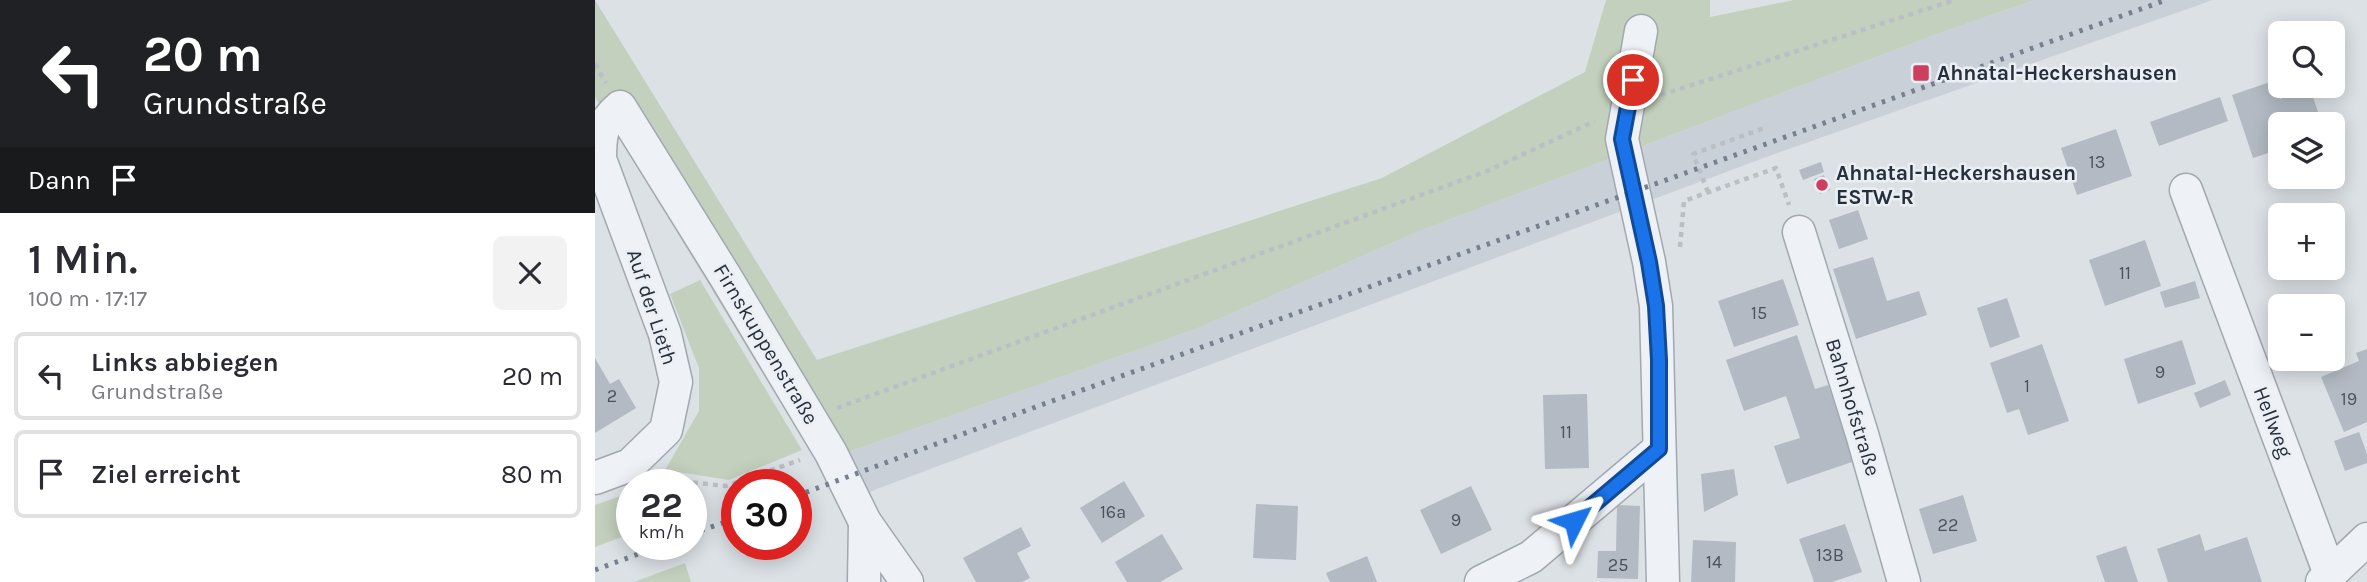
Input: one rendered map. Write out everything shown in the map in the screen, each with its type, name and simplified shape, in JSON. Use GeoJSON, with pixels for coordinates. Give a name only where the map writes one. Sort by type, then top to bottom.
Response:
{"type":"FeatureCollection","features":[{"type":"Feature","properties":{"kind":"street"},"geometry":{"type":"LineString","coordinates":[[1641,31],[1622,139],[1656,306],[1663,582]]}},
{"type":"Feature","properties":{"kind":"street","name":"Firnskuppenstraße"},"geometry":{"type":"LineString","coordinates":[[620,107],[831,453],[865,523],[907,582]]}},
{"type":"Feature","properties":{"kind":"street","name":"Auf der Lieth"},"geometry":{"type":"LineString","coordinates":[[595,478],[630,465],[666,430],[676,382],[665,334],[600,159],[600,135],[609,117],[620,107]]}},
{"type":"Feature","properties":{"kind":"street","name":"Hellweg"},"geometry":{"type":"LineString","coordinates":[[2186,190],[2326,578],[2367,539]]}},
{"type":"Feature","properties":{"kind":"street","name":"Bahnhofstraße"},"geometry":{"type":"LineString","coordinates":[[1798,232],[1862,434],[1905,582]]}},
{"type":"Feature","properties":{"kind":"street"},"geometry":{"type":"LineString","coordinates":[[1481,582],[1531,557],[1659,449]]}},
{"type":"Feature","properties":{"kind":"street"},"geometry":{"type":"LineString","coordinates":[[864,582],[865,523]]}},
{"type":"Feature","properties":{"kind":"path"},"geometry":{"type":"LineString","coordinates":[[810,418],[1487,171],[1629,105],[1955,0]]}},
{"type":"Feature","properties":{"kind":"path"},"geometry":{"type":"LineString","coordinates":[[1708,192],[1693,154],[1767,127]]}},
{"type":"Feature","properties":{"kind":"path"},"geometry":{"type":"LineString","coordinates":[[1683,215],[1684,201],[1776,168],[1798,232]]}},
{"type":"Feature","properties":{"kind":"path"},"geometry":{"type":"LineString","coordinates":[[630,465],[688,482],[726,486],[798,459],[809,464]]}},
{"type":"Feature","properties":{"kind":"shaded area"},"geometry":{"type":"Polygon","coordinates":[[[2035,0],[2213,0],[1777,153],[877,489],[841,505],[817,463],[1196,329],[1417,232],[1934,35],[2035,0]]]}},
{"type":"Feature","properties":{"kind":"green space"},"geometry":{"type":"Polygon","coordinates":[[[595,0],[817,360],[1382,178],[1585,72],[1606,0],[1710,0],[1710,17],[1794,0],[2035,0],[1934,35],[1417,232],[1196,329],[817,463],[595,97],[595,0]]]}},
{"type":"Feature","properties":{"kind":"green space"},"geometry":{"type":"Polygon","coordinates":[[[700,280],[802,450],[756,469],[721,469],[721,479],[707,477],[707,469],[666,469],[699,411],[699,368],[670,294],[700,280]]]}},
{"type":"Feature","properties":{"kind":"green space"},"geometry":{"type":"Polygon","coordinates":[[[616,498],[616,539],[595,547],[595,505],[616,498]]]}},
{"type":"Feature","properties":{"kind":"green space"},"geometry":{"type":"Polygon","coordinates":[[[685,563],[691,582],[634,582],[685,563]]]}},
{"type":"Feature","properties":{"kind":"building"},"geometry":{"type":"Polygon","coordinates":[[[2268,83],[2268,98],[2313,98],[2318,112],[2268,112],[2268,153],[2253,158],[2232,95],[2268,83]]]}},
{"type":"Feature","properties":{"kind":"building"},"geometry":{"type":"Polygon","coordinates":[[[2220,97],[2228,121],[2159,146],[2150,122],[2220,97]]]}},
{"type":"Feature","properties":{"kind":"building"},"geometry":{"type":"Polygon","coordinates":[[[2116,129],[2132,176],[2077,195],[2061,148],[2116,129]]]}},
{"type":"Feature","properties":{"kind":"building"},"geometry":{"type":"Polygon","coordinates":[[[1821,162],[1824,172],[1803,180],[1799,170],[1821,162]]]}},
{"type":"Feature","properties":{"kind":"building","name":"Ahnatal-Heckershausen ESTW-R"},"geometry":{"type":"Polygon","coordinates":[[[1824,175],[1830,190],[1820,194],[1814,179],[1824,175]]]}},
{"type":"Feature","properties":{"kind":"building"},"geometry":{"type":"Polygon","coordinates":[[[1858,210],[1868,239],[1839,249],[1829,220],[1858,210]]]}},
{"type":"Feature","properties":{"kind":"building"},"geometry":{"type":"Polygon","coordinates":[[[2145,240],[2161,286],[2105,306],[2089,260],[2145,240]]]}},
{"type":"Feature","properties":{"kind":"building"},"geometry":{"type":"Polygon","coordinates":[[[1873,257],[1887,301],[1919,291],[1927,315],[1856,339],[1833,269],[1873,257]]]}},
{"type":"Feature","properties":{"kind":"building"},"geometry":{"type":"Polygon","coordinates":[[[1783,279],[1799,325],[1734,347],[1718,301],[1783,279]]]}},
{"type":"Feature","properties":{"kind":"building"},"geometry":{"type":"Polygon","coordinates":[[[2195,281],[2200,298],[2165,308],[2160,292],[2195,281]]]}},
{"type":"Feature","properties":{"kind":"building"},"geometry":{"type":"Polygon","coordinates":[[[2007,298],[2020,337],[1990,348],[1977,308],[2007,298]]]}},
{"type":"Feature","properties":{"kind":"building"},"geometry":{"type":"Polygon","coordinates":[[[1797,335],[1815,389],[1828,385],[1855,461],[1787,484],[1774,446],[1800,438],[1786,396],[1744,411],[1726,360],[1797,335]]]}},
{"type":"Feature","properties":{"kind":"building"},"geometry":{"type":"Polygon","coordinates":[[[2182,340],[2196,384],[2138,404],[2124,359],[2182,340]]]}},
{"type":"Feature","properties":{"kind":"building"},"geometry":{"type":"Polygon","coordinates":[[[2042,344],[2069,421],[2028,435],[2019,409],[2007,413],[1990,363],[2042,344]]]}},
{"type":"Feature","properties":{"kind":"building"},"geometry":{"type":"Polygon","coordinates":[[[2367,349],[2367,422],[2344,432],[2321,377],[2335,371],[2345,371],[2345,367],[2359,361],[2356,353],[2367,349]]]}},
{"type":"Feature","properties":{"kind":"building"},"geometry":{"type":"Polygon","coordinates":[[[595,358],[610,384],[619,379],[636,408],[595,433],[595,358]]]}},
{"type":"Feature","properties":{"kind":"building"},"geometry":{"type":"Polygon","coordinates":[[[2225,380],[2231,395],[2200,408],[2194,393],[2225,380]]]}},
{"type":"Feature","properties":{"kind":"building"},"geometry":{"type":"Polygon","coordinates":[[[1587,394],[1589,468],[1545,469],[1543,395],[1587,394]]]}},
{"type":"Feature","properties":{"kind":"building"},"geometry":{"type":"Polygon","coordinates":[[[2359,432],[2367,454],[2367,463],[2345,471],[2334,441],[2359,432]]]}},
{"type":"Feature","properties":{"kind":"building"},"geometry":{"type":"Polygon","coordinates":[[[1734,469],[1738,495],[1704,512],[1701,474],[1734,469]]]}},
{"type":"Feature","properties":{"kind":"building"},"geometry":{"type":"Polygon","coordinates":[[[1124,481],[1145,516],[1102,543],[1080,508],[1124,481]]]}},
{"type":"Feature","properties":{"kind":"building"},"geometry":{"type":"Polygon","coordinates":[[[1471,486],[1492,530],[1441,554],[1420,510],[1471,486]]]}},
{"type":"Feature","properties":{"kind":"building"},"geometry":{"type":"Polygon","coordinates":[[[1963,495],[1977,541],[1933,554],[1919,509],[1963,495]]]}},
{"type":"Feature","properties":{"kind":"building"},"geometry":{"type":"Polygon","coordinates":[[[1256,504],[1298,506],[1296,560],[1253,558],[1256,504]]]}},
{"type":"Feature","properties":{"kind":"building"},"geometry":{"type":"Polygon","coordinates":[[[1617,505],[1640,506],[1638,579],[1597,578],[1598,551],[1616,551],[1617,505]]]}},
{"type":"Feature","properties":{"kind":"building"},"geometry":{"type":"Polygon","coordinates":[[[1845,524],[1862,572],[1832,582],[1814,582],[1799,539],[1845,524]]]}},
{"type":"Feature","properties":{"kind":"building"},"geometry":{"type":"Polygon","coordinates":[[[1021,527],[1031,546],[1017,553],[1030,578],[1022,582],[976,582],[963,558],[1021,527]]]}},
{"type":"Feature","properties":{"kind":"building"},"geometry":{"type":"Polygon","coordinates":[[[1162,534],[1183,569],[1160,582],[1127,582],[1115,562],[1162,534]]]}},
{"type":"Feature","properties":{"kind":"building"},"geometry":{"type":"Polygon","coordinates":[[[2200,534],[2205,551],[2247,537],[2262,582],[2168,582],[2157,549],[2200,534]]]}},
{"type":"Feature","properties":{"kind":"building"},"geometry":{"type":"Polygon","coordinates":[[[1693,540],[1736,542],[1735,582],[1691,582],[1693,540]]]}},
{"type":"Feature","properties":{"kind":"building"},"geometry":{"type":"Polygon","coordinates":[[[2126,546],[2138,582],[2105,582],[2096,556],[2126,546]]]}},
{"type":"Feature","properties":{"kind":"building"},"geometry":{"type":"Polygon","coordinates":[[[1367,556],[1377,582],[1330,582],[1326,573],[1367,556]]]}},
{"type":"Feature","properties":{"kind":"railway"},"geometry":{"type":"LineString","coordinates":[[812,490],[2166,0]]}},
{"type":"Feature","properties":{"kind":"railway"},"geometry":{"type":"LineString","coordinates":[[707,528],[721,524]]}},
{"type":"Feature","properties":{"kind":"railway"},"geometry":{"type":"LineString","coordinates":[[595,570],[622,560]]}},
{"type":"Feature","properties":{"kind":"place","name":"Ahnatal-Heckershausen"},"geometry":{"type":"Point","coordinates":[1921,73]}},
{"type":"Feature","properties":{"kind":"place","name":"Ahnatal-Heckershausen ESTW-R"},"geometry":{"type":"Point","coordinates":[1822,185]}},
{"type":"Feature","properties":{"kind":"route"},"geometry":{"type":"LineString","coordinates":[[1574,521],[1659,449],[1656,306],[1622,139],[1633,80]]}}]}
